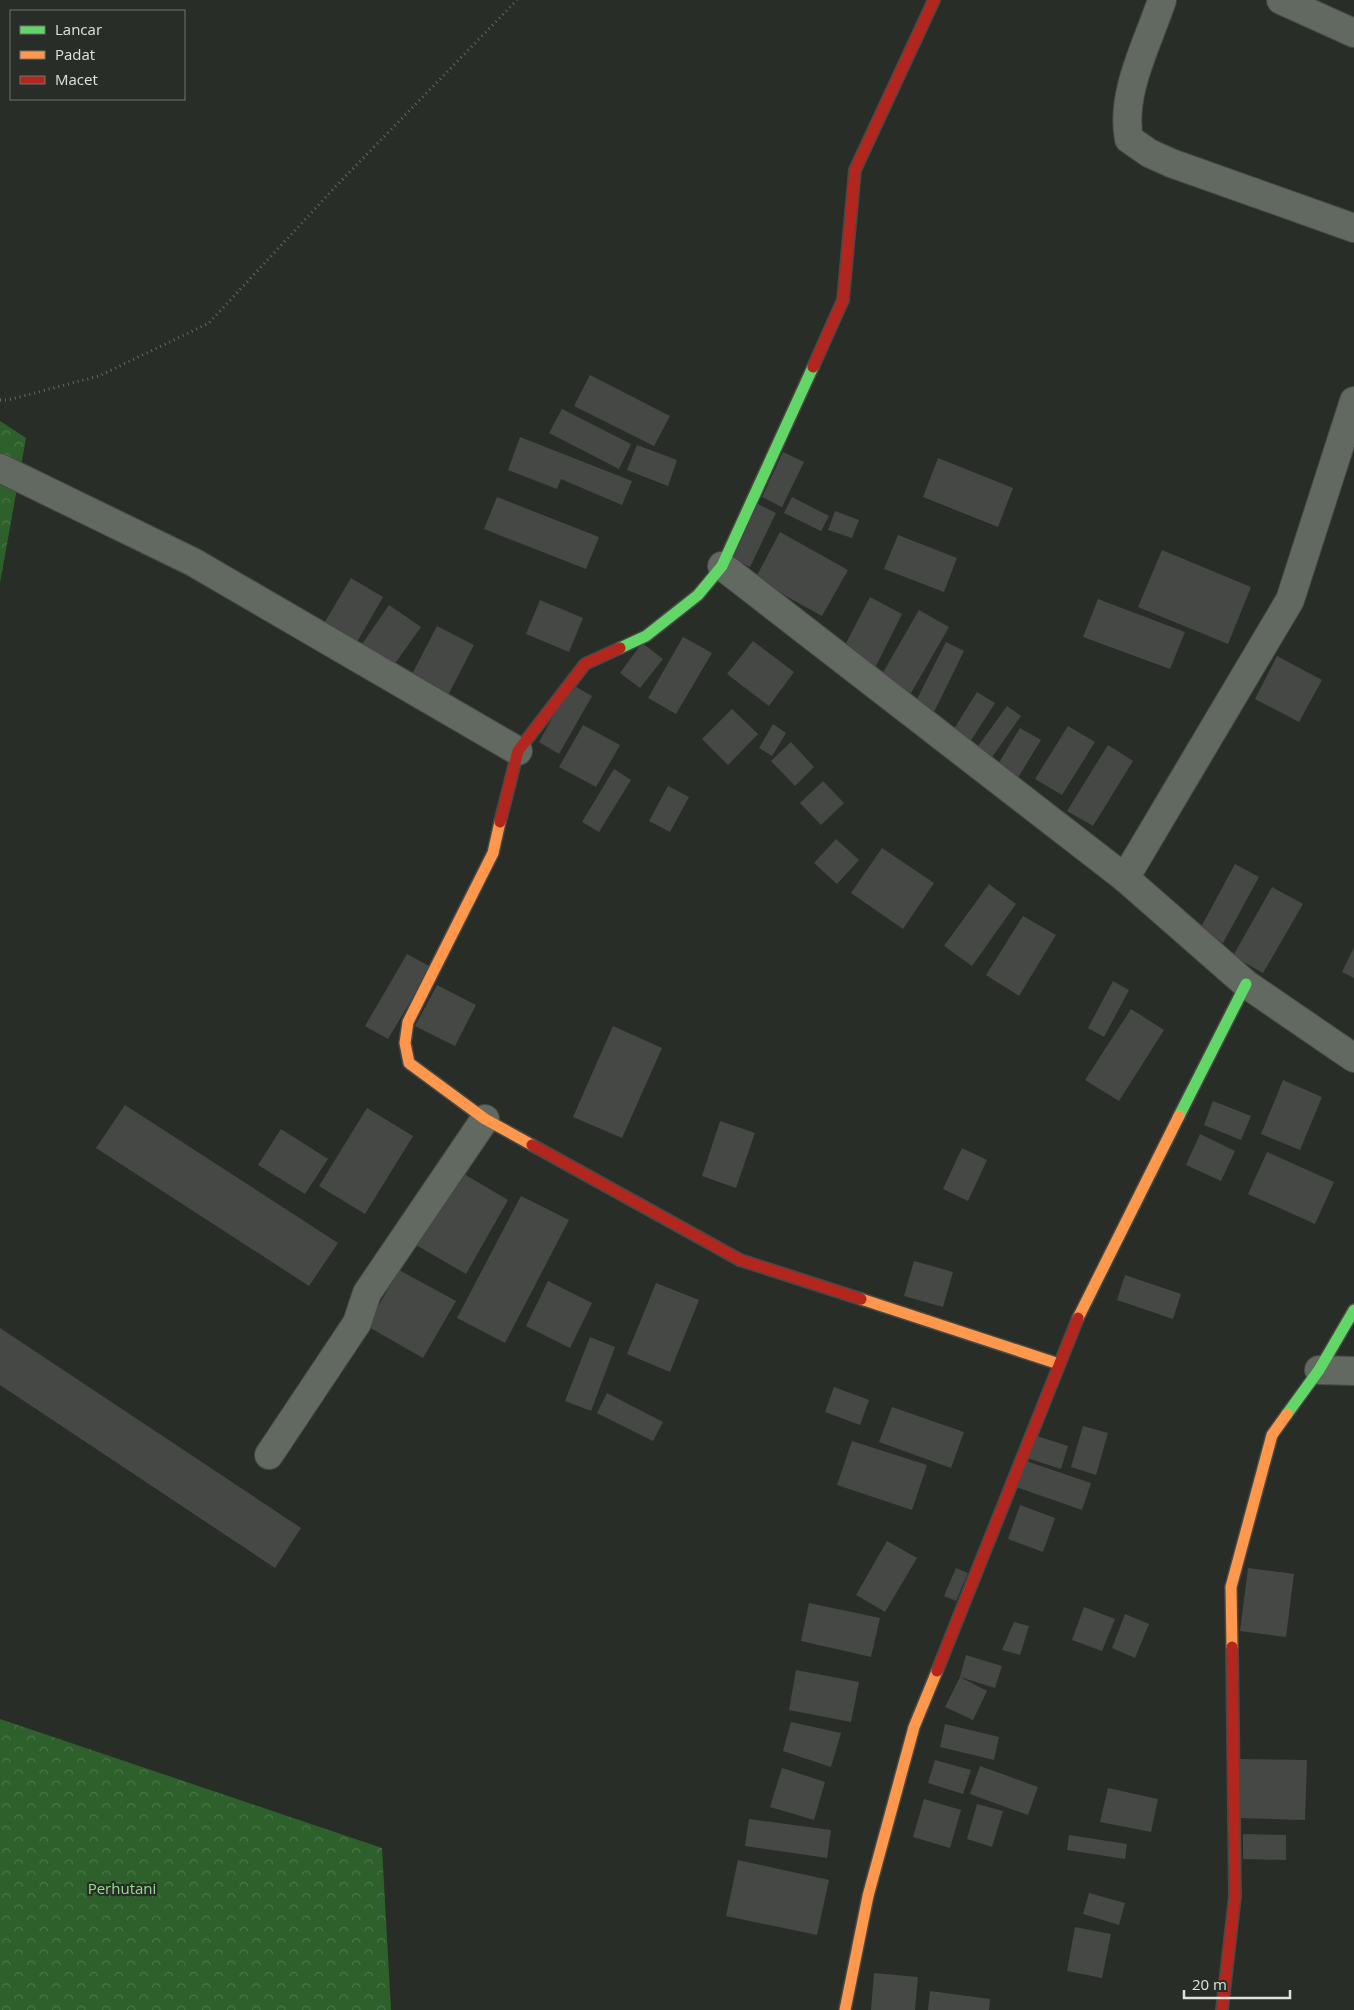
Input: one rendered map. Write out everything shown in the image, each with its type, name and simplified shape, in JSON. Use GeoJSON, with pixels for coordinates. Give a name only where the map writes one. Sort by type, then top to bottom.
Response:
{"type":"FeatureCollection","features":[{"type":"Feature","properties":{"kind":"street"},"geometry":{"type":"LineString","coordinates":[[934,0],[855,170],[843,300],[722,566],[698,595],[646,636],[584,664],[518,752],[493,853],[408,1022],[405,1043],[409,1062],[485,1119],[740,1260],[1059,1364]]}},
{"type":"Feature","properties":{"kind":"street"},"geometry":{"type":"LineString","coordinates":[[1162,0],[1130,89],[1126,124],[1129,139],[1149,153],[1171,162],[1354,228]]}},
{"type":"Feature","properties":{"kind":"street"},"geometry":{"type":"LineString","coordinates":[[1281,0],[1354,33]]}},
{"type":"Feature","properties":{"kind":"street"},"geometry":{"type":"LineString","coordinates":[[1125,878],[1290,600],[1346,449],[1354,401]]}},
{"type":"Feature","properties":{"kind":"street"},"geometry":{"type":"LineString","coordinates":[[0,468],[193,562],[518,752]]}},
{"type":"Feature","properties":{"kind":"street"},"geometry":{"type":"LineString","coordinates":[[722,566],[1125,878],[1246,984],[1354,1058]]}},
{"type":"Feature","properties":{"kind":"street"},"geometry":{"type":"LineString","coordinates":[[845,2010],[868,1896],[914,1727],[1076,1321],[1246,984]]}},
{"type":"Feature","properties":{"kind":"street"},"geometry":{"type":"LineString","coordinates":[[268,1455],[357,1323],[367,1293],[485,1119]]}},
{"type":"Feature","properties":{"kind":"street"},"geometry":{"type":"LineString","coordinates":[[1222,2010],[1235,1896],[1232,1588],[1272,1435],[1319,1370],[1354,1310]]}},
{"type":"Feature","properties":{"kind":"street"},"geometry":{"type":"LineString","coordinates":[[1319,1370],[1354,1371]]}},
{"type":"Feature","properties":{"kind":"path"},"geometry":{"type":"LineString","coordinates":[[0,400],[8,400],[99,376],[209,323],[338,184],[517,0]]}},
{"type":"Feature","properties":{"kind":"green space"},"geometry":{"type":"Polygon","coordinates":[[[0,421],[26,438],[0,583],[0,421]]]}},
{"type":"Feature","properties":{"kind":"green space","name":"Perhutani"},"geometry":{"type":"Polygon","coordinates":[[[0,1719],[382,1848],[391,2010],[0,2010],[0,1719]]]}},
{"type":"Feature","properties":{"kind":"building"},"geometry":{"type":"Polygon","coordinates":[[[590,375],[670,416],[654,446],[574,406],[590,375]]]}},
{"type":"Feature","properties":{"kind":"building"},"geometry":{"type":"Polygon","coordinates":[[[562,409],[631,444],[619,469],[549,433],[562,409]]]}},
{"type":"Feature","properties":{"kind":"building"},"geometry":{"type":"Polygon","coordinates":[[[520,437],[632,481],[622,505],[561,479],[557,489],[508,470],[520,437]]]}},
{"type":"Feature","properties":{"kind":"building"},"geometry":{"type":"Polygon","coordinates":[[[637,445],[677,460],[668,486],[627,470],[637,445]]]}},
{"type":"Feature","properties":{"kind":"building"},"geometry":{"type":"Polygon","coordinates":[[[783,452],[804,462],[782,507],[762,497],[783,452]]]}},
{"type":"Feature","properties":{"kind":"building"},"geometry":{"type":"Polygon","coordinates":[[[938,458],[1013,488],[998,527],[923,497],[938,458]]]}},
{"type":"Feature","properties":{"kind":"building"},"geometry":{"type":"Polygon","coordinates":[[[497,497],[599,537],[586,569],[484,529],[497,497]]]}},
{"type":"Feature","properties":{"kind":"building"},"geometry":{"type":"Polygon","coordinates":[[[792,497],[829,516],[821,531],[784,513],[792,497]]]}},
{"type":"Feature","properties":{"kind":"building"},"geometry":{"type":"Polygon","coordinates":[[[758,504],[776,513],[750,567],[732,558],[758,504]]]}},
{"type":"Feature","properties":{"kind":"building"},"geometry":{"type":"Polygon","coordinates":[[[835,511],[859,520],[852,538],[828,530],[835,511]]]}},
{"type":"Feature","properties":{"kind":"building"},"geometry":{"type":"Polygon","coordinates":[[[780,532],[848,570],[822,616],[755,579],[780,532]]]}},
{"type":"Feature","properties":{"kind":"building"},"geometry":{"type":"Polygon","coordinates":[[[898,535],[957,558],[944,592],[884,569],[898,535]]]}},
{"type":"Feature","properties":{"kind":"building"},"geometry":{"type":"Polygon","coordinates":[[[1162,550],[1251,587],[1228,644],[1138,607],[1162,550]]]}},
{"type":"Feature","properties":{"kind":"building"},"geometry":{"type":"Polygon","coordinates":[[[351,578],[383,597],[353,649],[320,630],[351,578]]]}},
{"type":"Feature","properties":{"kind":"building"},"geometry":{"type":"Polygon","coordinates":[[[870,597],[902,614],[876,666],[843,649],[870,597]]]}},
{"type":"Feature","properties":{"kind":"building"},"geometry":{"type":"Polygon","coordinates":[[[1098,599],[1185,632],[1170,669],[1083,637],[1098,599]]]}},
{"type":"Feature","properties":{"kind":"building"},"geometry":{"type":"Polygon","coordinates":[[[540,600],[583,618],[569,652],[526,634],[540,600]]]}},
{"type":"Feature","properties":{"kind":"building"},"geometry":{"type":"Polygon","coordinates":[[[389,605],[421,627],[389,672],[358,650],[389,605]]]}},
{"type":"Feature","properties":{"kind":"building"},"geometry":{"type":"Polygon","coordinates":[[[919,610],[949,627],[911,693],[881,676],[919,610]]]}},
{"type":"Feature","properties":{"kind":"building"},"geometry":{"type":"Polygon","coordinates":[[[437,626],[474,645],[446,699],[409,680],[437,626]]]}},
{"type":"Feature","properties":{"kind":"building"},"geometry":{"type":"Polygon","coordinates":[[[683,637],[712,653],[676,714],[648,698],[683,637]]]}},
{"type":"Feature","properties":{"kind":"building"},"geometry":{"type":"Polygon","coordinates":[[[753,641],[794,672],[769,706],[727,674],[753,641]]]}},
{"type":"Feature","properties":{"kind":"building"},"geometry":{"type":"Polygon","coordinates":[[[946,642],[964,651],[934,712],[915,703],[946,642]]]}},
{"type":"Feature","properties":{"kind":"building"},"geometry":{"type":"Polygon","coordinates":[[[642,643],[663,659],[640,688],[620,673],[642,643]]]}},
{"type":"Feature","properties":{"kind":"building"},"geometry":{"type":"Polygon","coordinates":[[[1277,656],[1322,680],[1299,722],[1255,699],[1277,656]]]}},
{"type":"Feature","properties":{"kind":"building"},"geometry":{"type":"Polygon","coordinates":[[[571,684],[592,696],[559,754],[539,742],[571,684]]]}},
{"type":"Feature","properties":{"kind":"building"},"geometry":{"type":"Polygon","coordinates":[[[977,692],[995,703],[970,742],[952,732],[977,692]]]}},
{"type":"Feature","properties":{"kind":"building"},"geometry":{"type":"Polygon","coordinates":[[[1007,706],[1021,716],[990,760],[976,749],[1007,706]]]}},
{"type":"Feature","properties":{"kind":"building"},"geometry":{"type":"Polygon","coordinates":[[[732,709],[758,734],[728,765],[702,739],[732,709]]]}},
{"type":"Feature","properties":{"kind":"building"},"geometry":{"type":"Polygon","coordinates":[[[773,724],[786,733],[772,756],[759,748],[773,724]]]}},
{"type":"Feature","properties":{"kind":"building"},"geometry":{"type":"Polygon","coordinates":[[[583,725],[620,745],[596,787],[559,767],[583,725]]]}},
{"type":"Feature","properties":{"kind":"building"},"geometry":{"type":"Polygon","coordinates":[[[1068,726],[1095,742],[1062,795],[1035,779],[1068,726]]]}},
{"type":"Feature","properties":{"kind":"building"},"geometry":{"type":"Polygon","coordinates":[[[1020,728],[1041,740],[1016,781],[995,769],[1020,728]]]}},
{"type":"Feature","properties":{"kind":"building"},"geometry":{"type":"Polygon","coordinates":[[[791,742],[814,767],[795,786],[771,761],[791,742]]]}},
{"type":"Feature","properties":{"kind":"building"},"geometry":{"type":"Polygon","coordinates":[[[1108,745],[1133,761],[1093,826],[1067,811],[1108,745]]]}},
{"type":"Feature","properties":{"kind":"building"},"geometry":{"type":"Polygon","coordinates":[[[614,769],[631,780],[599,832],[582,822],[614,769]]]}},
{"type":"Feature","properties":{"kind":"building"},"geometry":{"type":"Polygon","coordinates":[[[823,781],[844,803],[821,825],[800,803],[823,781]]]}},
{"type":"Feature","properties":{"kind":"building"},"geometry":{"type":"Polygon","coordinates":[[[668,786],[689,797],[670,832],[649,821],[668,786]]]}},
{"type":"Feature","properties":{"kind":"building"},"geometry":{"type":"Polygon","coordinates":[[[836,839],[859,860],[837,884],[814,863],[836,839]]]}},
{"type":"Feature","properties":{"kind":"building"},"geometry":{"type":"Polygon","coordinates":[[[882,848],[934,883],[903,929],[851,893],[882,848]]]}},
{"type":"Feature","properties":{"kind":"building"},"geometry":{"type":"Polygon","coordinates":[[[1235,864],[1259,877],[1223,943],[1200,929],[1235,864]]]}},
{"type":"Feature","properties":{"kind":"building"},"geometry":{"type":"Polygon","coordinates":[[[989,884],[1016,904],[972,966],[944,946],[989,884]]]}},
{"type":"Feature","properties":{"kind":"building"},"geometry":{"type":"Polygon","coordinates":[[[1272,887],[1303,904],[1263,973],[1233,956],[1272,887]]]}},
{"type":"Feature","properties":{"kind":"building"},"geometry":{"type":"Polygon","coordinates":[[[1023,916],[1056,935],[1019,996],[986,975],[1023,916]]]}},
{"type":"Feature","properties":{"kind":"building"},"geometry":{"type":"Polygon","coordinates":[[[1354,947],[1354,978],[1342,972],[1354,947]]]}},
{"type":"Feature","properties":{"kind":"building"},"geometry":{"type":"Polygon","coordinates":[[[407,954],[431,967],[388,1039],[365,1026],[407,954]]]}},
{"type":"Feature","properties":{"kind":"building"},"geometry":{"type":"Polygon","coordinates":[[[1113,981],[1129,990],[1104,1037],[1088,1028],[1113,981]]]}},
{"type":"Feature","properties":{"kind":"building"},"geometry":{"type":"Polygon","coordinates":[[[437,985],[476,1005],[455,1046],[415,1026],[437,985]]]}},
{"type":"Feature","properties":{"kind":"building"},"geometry":{"type":"Polygon","coordinates":[[[1131,1009],[1164,1030],[1119,1101],[1085,1080],[1131,1009]]]}},
{"type":"Feature","properties":{"kind":"building"},"geometry":{"type":"Polygon","coordinates":[[[613,1026],[662,1048],[622,1138],[573,1117],[613,1026]]]}},
{"type":"Feature","properties":{"kind":"building"},"geometry":{"type":"Polygon","coordinates":[[[1283,1080],[1322,1097],[1300,1150],[1261,1134],[1283,1080]]]}},
{"type":"Feature","properties":{"kind":"building"},"geometry":{"type":"Polygon","coordinates":[[[1213,1101],[1251,1116],[1241,1140],[1204,1125],[1213,1101]]]}},
{"type":"Feature","properties":{"kind":"building"},"geometry":{"type":"Polygon","coordinates":[[[125,1105],[338,1243],[309,1286],[96,1148],[125,1105]]]}},
{"type":"Feature","properties":{"kind":"building"},"geometry":{"type":"Polygon","coordinates":[[[367,1108],[413,1136],[365,1214],[319,1186],[367,1108]]]}},
{"type":"Feature","properties":{"kind":"building"},"geometry":{"type":"Polygon","coordinates":[[[720,1121],[755,1133],[736,1188],[702,1176],[720,1121]]]}},
{"type":"Feature","properties":{"kind":"building"},"geometry":{"type":"Polygon","coordinates":[[[281,1129],[328,1159],[305,1194],[258,1165],[281,1129]]]}},
{"type":"Feature","properties":{"kind":"building"},"geometry":{"type":"Polygon","coordinates":[[[1200,1134],[1235,1151],[1221,1181],[1186,1165],[1200,1134]]]}},
{"type":"Feature","properties":{"kind":"building"},"geometry":{"type":"Polygon","coordinates":[[[962,1148],[987,1160],[968,1201],[943,1189],[962,1148]]]}},
{"type":"Feature","properties":{"kind":"building"},"geometry":{"type":"Polygon","coordinates":[[[1267,1152],[1334,1182],[1315,1224],[1248,1194],[1267,1152]]]}},
{"type":"Feature","properties":{"kind":"building"},"geometry":{"type":"Polygon","coordinates":[[[459,1171],[508,1200],[466,1274],[416,1245],[459,1171]]]}},
{"type":"Feature","properties":{"kind":"building"},"geometry":{"type":"Polygon","coordinates":[[[521,1196],[569,1220],[505,1343],[457,1318],[521,1196]]]}},
{"type":"Feature","properties":{"kind":"building"},"geometry":{"type":"Polygon","coordinates":[[[914,1261],[953,1272],[943,1307],[904,1296],[914,1261]]]}},
{"type":"Feature","properties":{"kind":"building"},"geometry":{"type":"Polygon","coordinates":[[[399,1270],[456,1301],[423,1358],[367,1326],[399,1270]]]}},
{"type":"Feature","properties":{"kind":"building"},"geometry":{"type":"Polygon","coordinates":[[[1125,1275],[1181,1294],[1173,1319],[1117,1300],[1125,1275]]]}},
{"type":"Feature","properties":{"kind":"building"},"geometry":{"type":"Polygon","coordinates":[[[548,1281],[592,1303],[570,1348],[526,1326],[548,1281]]]}},
{"type":"Feature","properties":{"kind":"building"},"geometry":{"type":"Polygon","coordinates":[[[656,1283],[699,1300],[670,1372],[627,1354],[656,1283]]]}},
{"type":"Feature","properties":{"kind":"building"},"geometry":{"type":"Polygon","coordinates":[[[0,1328],[301,1528],[275,1568],[0,1385],[0,1328]]]}},
{"type":"Feature","properties":{"kind":"building"},"geometry":{"type":"Polygon","coordinates":[[[590,1337],[615,1347],[591,1411],[565,1401],[590,1337]]]}},
{"type":"Feature","properties":{"kind":"building"},"geometry":{"type":"Polygon","coordinates":[[[834,1387],[869,1400],[860,1425],[825,1412],[834,1387]]]}},
{"type":"Feature","properties":{"kind":"building"},"geometry":{"type":"Polygon","coordinates":[[[607,1393],[663,1422],[653,1441],[597,1413],[607,1393]]]}},
{"type":"Feature","properties":{"kind":"building"},"geometry":{"type":"Polygon","coordinates":[[[892,1407],[964,1432],[951,1468],[879,1442],[892,1407]]]}},
{"type":"Feature","properties":{"kind":"building"},"geometry":{"type":"Polygon","coordinates":[[[1083,1426],[1108,1433],[1096,1475],[1071,1467],[1083,1426]]]}},
{"type":"Feature","properties":{"kind":"building"},"geometry":{"type":"Polygon","coordinates":[[[1034,1435],[1068,1446],[1061,1469],[1027,1458],[1034,1435]]]}},
{"type":"Feature","properties":{"kind":"building"},"geometry":{"type":"Polygon","coordinates":[[[852,1441],[927,1465],[912,1510],[837,1485],[852,1441]]]}},
{"type":"Feature","properties":{"kind":"building"},"geometry":{"type":"Polygon","coordinates":[[[1026,1461],[1091,1483],[1082,1510],[1016,1487],[1026,1461]]]}},
{"type":"Feature","properties":{"kind":"building"},"geometry":{"type":"Polygon","coordinates":[[[1020,1505],[1055,1518],[1043,1552],[1008,1539],[1020,1505]]]}},
{"type":"Feature","properties":{"kind":"building"},"geometry":{"type":"Polygon","coordinates":[[[887,1541],[917,1558],[885,1612],[856,1595],[887,1541]]]}},
{"type":"Feature","properties":{"kind":"building"},"geometry":{"type":"Polygon","coordinates":[[[956,1568],[968,1573],[956,1601],[944,1596],[956,1568]]]}},
{"type":"Feature","properties":{"kind":"building"},"geometry":{"type":"Polygon","coordinates":[[[1248,1568],[1294,1574],[1286,1637],[1240,1631],[1248,1568]]]}},
{"type":"Feature","properties":{"kind":"building"},"geometry":{"type":"Polygon","coordinates":[[[809,1603],[880,1618],[871,1657],[801,1641],[809,1603]]]}},
{"type":"Feature","properties":{"kind":"building"},"geometry":{"type":"Polygon","coordinates":[[[1084,1607],[1115,1619],[1102,1651],[1072,1640],[1084,1607]]]}},
{"type":"Feature","properties":{"kind":"building"},"geometry":{"type":"Polygon","coordinates":[[[1125,1614],[1149,1624],[1135,1658],[1112,1648],[1125,1614]]]}},
{"type":"Feature","properties":{"kind":"building"},"geometry":{"type":"Polygon","coordinates":[[[1014,1622],[1029,1626],[1020,1655],[1002,1650],[1014,1622]]]}},
{"type":"Feature","properties":{"kind":"building"},"geometry":{"type":"Polygon","coordinates":[[[966,1655],[1002,1666],[995,1688],[960,1677],[966,1655]]]}},
{"type":"Feature","properties":{"kind":"building"},"geometry":{"type":"Polygon","coordinates":[[[796,1670],[859,1682],[851,1722],[789,1710],[796,1670]]]}},
{"type":"Feature","properties":{"kind":"building"},"geometry":{"type":"Polygon","coordinates":[[[960,1677],[987,1691],[973,1720],[945,1707],[960,1677]]]}},
{"type":"Feature","properties":{"kind":"building"},"geometry":{"type":"Polygon","coordinates":[[[791,1722],[841,1733],[831,1767],[783,1751],[791,1722]]]}},
{"type":"Feature","properties":{"kind":"building"},"geometry":{"type":"Polygon","coordinates":[[[945,1724],[999,1737],[994,1760],[940,1747],[945,1724]]]}},
{"type":"Feature","properties":{"kind":"building"},"geometry":{"type":"Polygon","coordinates":[[[1239,1759],[1307,1760],[1305,1820],[1238,1818],[1239,1759]]]}},
{"type":"Feature","properties":{"kind":"building"},"geometry":{"type":"Polygon","coordinates":[[[935,1760],[971,1770],[963,1794],[928,1783],[935,1760]]]}},
{"type":"Feature","properties":{"kind":"building"},"geometry":{"type":"Polygon","coordinates":[[[980,1766],[1038,1787],[1028,1815],[970,1794],[980,1766]]]}},
{"type":"Feature","properties":{"kind":"building"},"geometry":{"type":"Polygon","coordinates":[[[782,1768],[825,1782],[814,1820],[770,1807],[782,1768]]]}},
{"type":"Feature","properties":{"kind":"building"},"geometry":{"type":"Polygon","coordinates":[[[1108,1788],[1158,1799],[1151,1832],[1100,1822],[1108,1788]]]}},
{"type":"Feature","properties":{"kind":"building"},"geometry":{"type":"Polygon","coordinates":[[[924,1799],[961,1810],[950,1848],[913,1837],[924,1799]]]}},
{"type":"Feature","properties":{"kind":"building"},"geometry":{"type":"Polygon","coordinates":[[[977,1804],[1003,1811],[992,1847],[967,1839],[977,1804]]]}},
{"type":"Feature","properties":{"kind":"building"},"geometry":{"type":"Polygon","coordinates":[[[749,1819],[831,1830],[827,1858],[745,1846],[749,1819]]]}},
{"type":"Feature","properties":{"kind":"building"},"geometry":{"type":"Polygon","coordinates":[[[1243,1834],[1286,1835],[1286,1860],[1243,1859],[1243,1834]]]}},
{"type":"Feature","properties":{"kind":"building"},"geometry":{"type":"Polygon","coordinates":[[[1069,1835],[1127,1844],[1125,1859],[1067,1850],[1069,1835]]]}},
{"type":"Feature","properties":{"kind":"building"},"geometry":{"type":"Polygon","coordinates":[[[738,1860],[829,1880],[817,1935],[726,1916],[738,1860]]]}},
{"type":"Feature","properties":{"kind":"building"},"geometry":{"type":"Polygon","coordinates":[[[1089,1893],[1125,1903],[1119,1925],[1083,1914],[1089,1893]]]}},
{"type":"Feature","properties":{"kind":"building"},"geometry":{"type":"Polygon","coordinates":[[[1075,1927],[1111,1934],[1102,1978],[1067,1971],[1075,1927]]]}},
{"type":"Feature","properties":{"kind":"building"},"geometry":{"type":"Polygon","coordinates":[[[874,1973],[918,1977],[915,2010],[871,2010],[874,1973]]]}},
{"type":"Feature","properties":{"kind":"building"},"geometry":{"type":"Polygon","coordinates":[[[930,1991],[990,1999],[989,2010],[928,2010],[930,1991]]]}},
{"type":"Feature","properties":{"kind":"traffic: fast"},"geometry":{"type":"LineString","coordinates":[[620,648],[646,636],[698,595],[722,566],[813,367]]}},
{"type":"Feature","properties":{"kind":"traffic: fast"},"geometry":{"type":"LineString","coordinates":[[1179,1116],[1246,984]]}},
{"type":"Feature","properties":{"kind":"traffic: fast"},"geometry":{"type":"LineString","coordinates":[[1287,1414],[1319,1370],[1354,1310]]}},
{"type":"Feature","properties":{"kind":"traffic: slow"},"geometry":{"type":"LineString","coordinates":[[500,822],[493,853],[408,1022],[405,1043],[409,1063],[485,1119],[532,1145]]}},
{"type":"Feature","properties":{"kind":"traffic: slow"},"geometry":{"type":"LineString","coordinates":[[1078,1318],[1179,1116]]}},
{"type":"Feature","properties":{"kind":"traffic: slow"},"geometry":{"type":"LineString","coordinates":[[861,1299],[1059,1364]]}},
{"type":"Feature","properties":{"kind":"traffic: slow"},"geometry":{"type":"LineString","coordinates":[[1232,1647],[1231,1587],[1272,1435],[1287,1414]]}},
{"type":"Feature","properties":{"kind":"traffic: slow"},"geometry":{"type":"LineString","coordinates":[[845,2010],[868,1896],[914,1727],[937,1671]]}},
{"type":"Feature","properties":{"kind":"traffic: jam"},"geometry":{"type":"LineString","coordinates":[[813,367],[843,300],[855,170],[934,0]]}},
{"type":"Feature","properties":{"kind":"traffic: jam"},"geometry":{"type":"LineString","coordinates":[[500,822],[518,751],[585,664],[620,648]]}},
{"type":"Feature","properties":{"kind":"traffic: jam"},"geometry":{"type":"LineString","coordinates":[[532,1145],[740,1260],[861,1299]]}},
{"type":"Feature","properties":{"kind":"traffic: jam"},"geometry":{"type":"LineString","coordinates":[[937,1671],[1078,1318]]}},
{"type":"Feature","properties":{"kind":"traffic: jam"},"geometry":{"type":"LineString","coordinates":[[1222,2010],[1235,1896],[1232,1647]]}}]}
